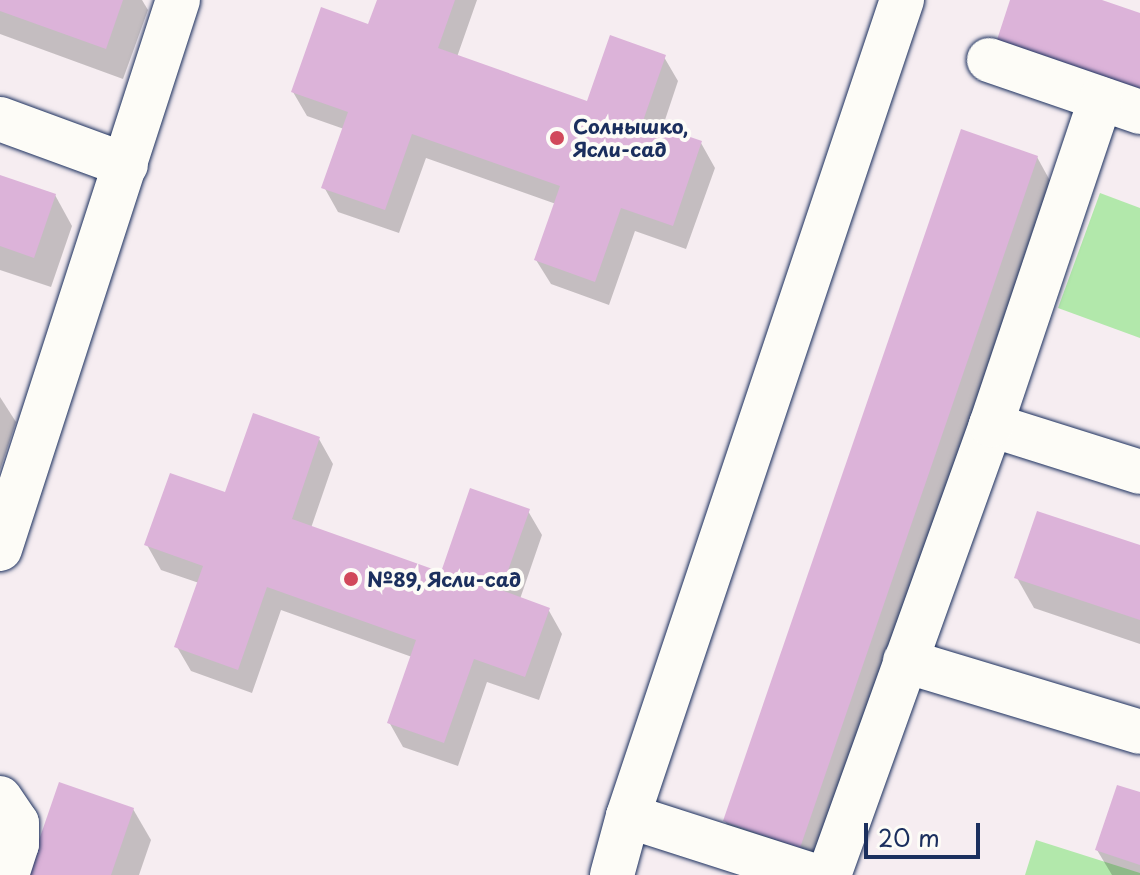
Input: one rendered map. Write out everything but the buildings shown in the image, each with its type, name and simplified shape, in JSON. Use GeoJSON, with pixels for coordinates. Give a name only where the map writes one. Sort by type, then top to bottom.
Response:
{"type":"FeatureCollection","features":[{"type":"Feature","properties":{"kind":"street"},"geometry":{"type":"LineString","coordinates":[[0,549],[178,0]]}},
{"type":"Feature","properties":{"kind":"street"},"geometry":{"type":"LineString","coordinates":[[612,875],[628,816],[902,0]]}},
{"type":"Feature","properties":{"kind":"street"},"geometry":{"type":"LineString","coordinates":[[829,875],[991,425],[1121,105],[989,60]]}},
{"type":"Feature","properties":{"kind":"street"},"geometry":{"type":"LineString","coordinates":[[0,119],[126,165]]}},
{"type":"Feature","properties":{"kind":"street"},"geometry":{"type":"LineString","coordinates":[[991,425],[1140,472]]}},
{"type":"Feature","properties":{"kind":"street"},"geometry":{"type":"LineString","coordinates":[[905,661],[1140,732]]}},
{"type":"Feature","properties":{"kind":"street"},"geometry":{"type":"LineString","coordinates":[[0,798],[17,823],[17,844],[7,875]]}},
{"type":"Feature","properties":{"kind":"street"},"geometry":{"type":"LineString","coordinates":[[628,816],[812,875]]}},
{"type":"Feature","properties":{"kind":"green space"},"geometry":{"type":"Polygon","coordinates":[[[1100,193],[1140,208],[1140,338],[1058,308],[1100,193]]]}},
{"type":"Feature","properties":{"kind":"green space"},"geometry":{"type":"Polygon","coordinates":[[[1036,840],[1140,873],[1140,875],[1025,875],[1036,840]]]}},
{"type":"Feature","properties":{"kind":"place","name":"Солнышко, Ясли-сад"},"geometry":{"type":"Point","coordinates":[557,138]}},
{"type":"Feature","properties":{"kind":"place","name":"№89, Ясли-сад"},"geometry":{"type":"Point","coordinates":[351,579]}}]}
